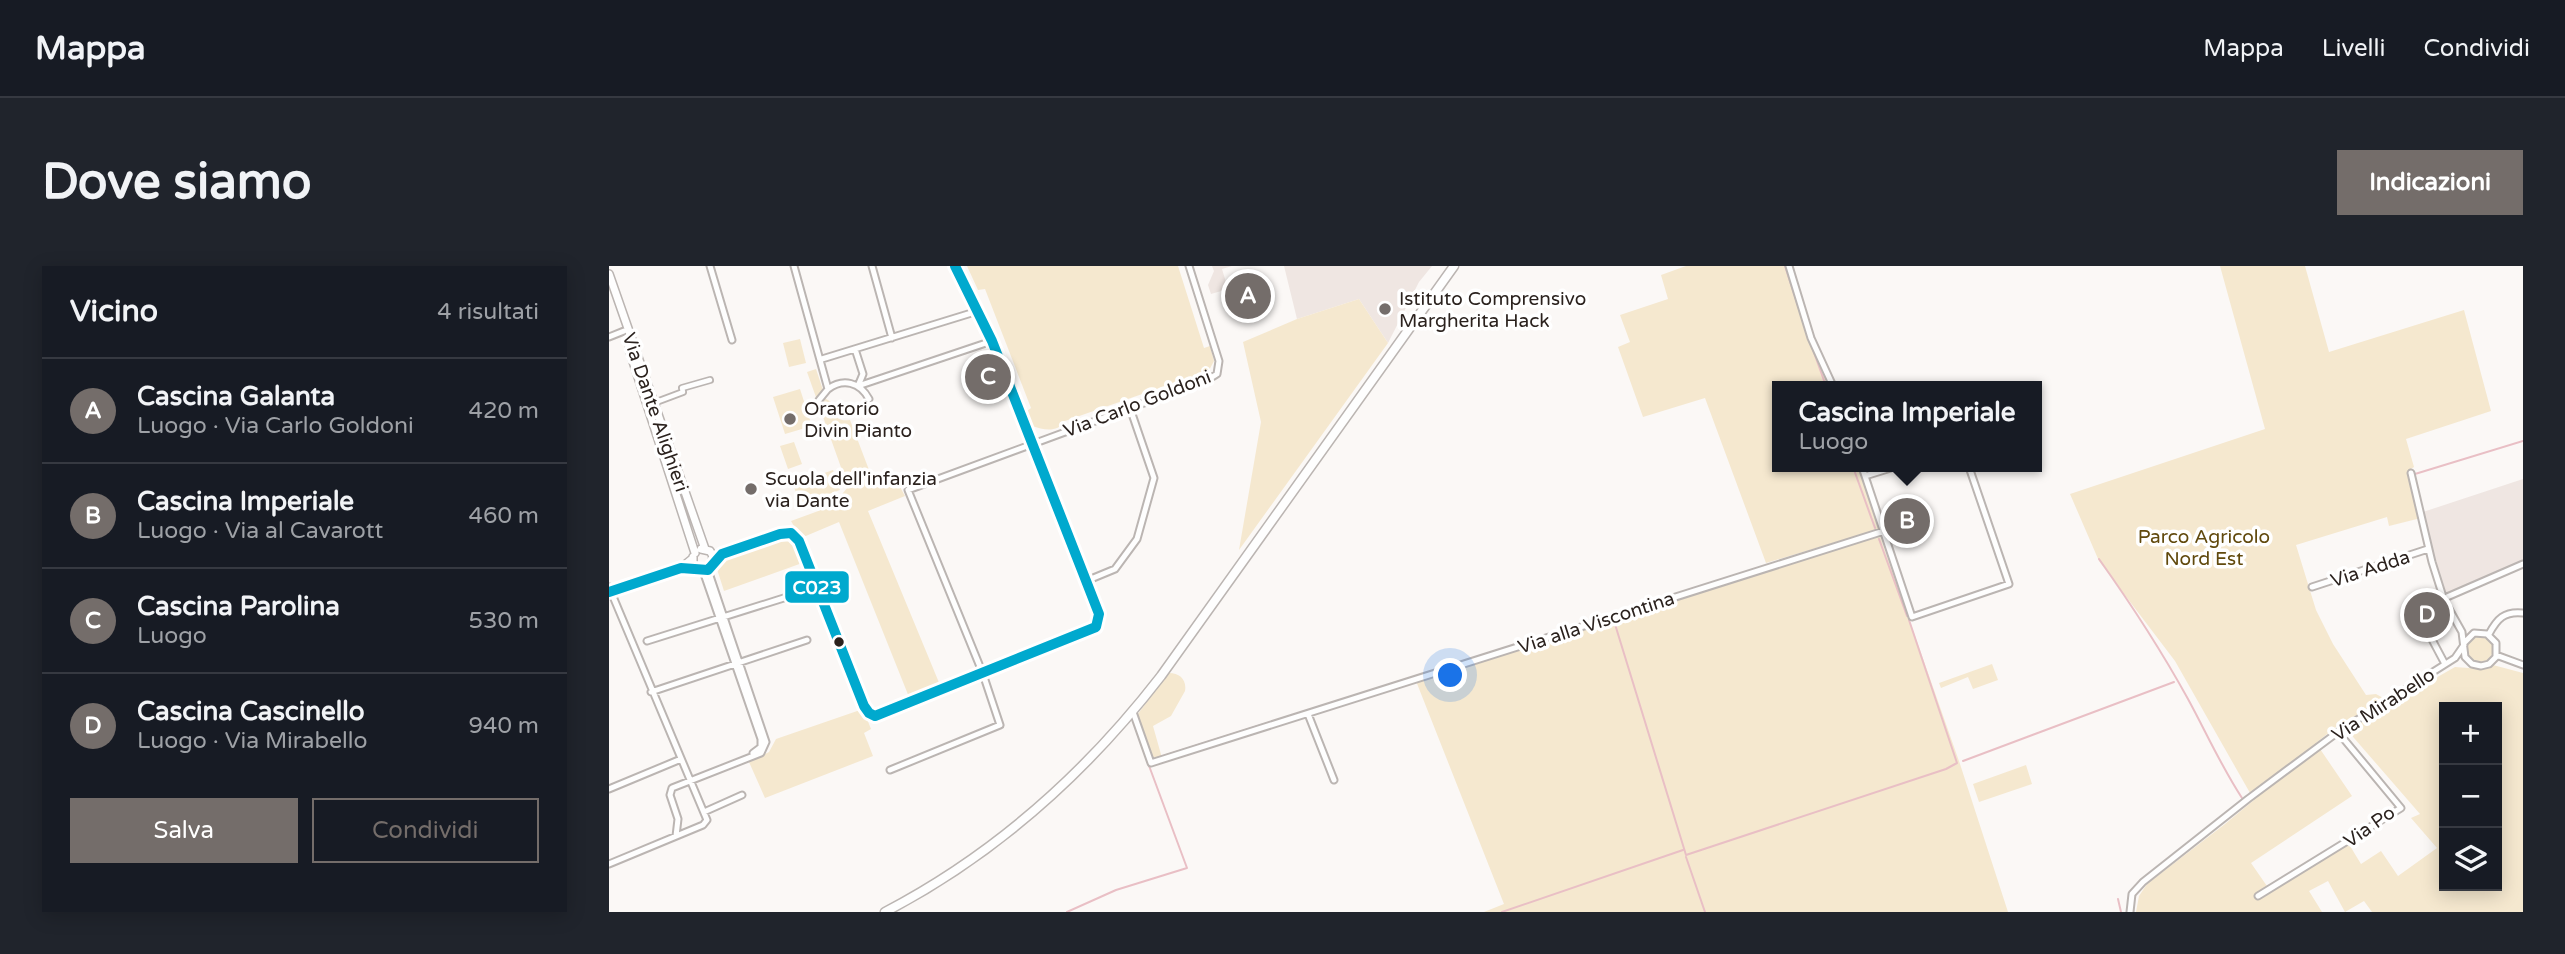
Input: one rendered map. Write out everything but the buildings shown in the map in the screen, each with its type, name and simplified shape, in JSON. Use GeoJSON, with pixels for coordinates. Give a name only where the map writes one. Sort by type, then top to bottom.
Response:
{"type":"FeatureCollection","features":[{"type":"Feature","properties":{"kind":"main road"},"geometry":{"type":"LineString","coordinates":[[885,912],[955,871],[1017,826],[1075,774],[1133,712],[1454,266]]}},
{"type":"Feature","properties":{"kind":"street"},"geometry":{"type":"LineString","coordinates":[[710,266],[732,340]]}},
{"type":"Feature","properties":{"kind":"street"},"geometry":{"type":"LineString","coordinates":[[794,266],[828,389]]}},
{"type":"Feature","properties":{"kind":"street"},"geometry":{"type":"LineString","coordinates":[[872,266],[892,338]]}},
{"type":"Feature","properties":{"kind":"street"},"geometry":{"type":"LineString","coordinates":[[609,864],[707,822],[610,590],[681,568],[703,570],[722,554],[785,533],[796,537],[865,706],[870,714],[880,715],[1090,630],[1098,623],[1098,614],[1086,581],[992,341],[955,266]]}},
{"type":"Feature","properties":{"kind":"street","name":"Via Carlo Goldoni"},"geometry":{"type":"LineString","coordinates":[[983,674],[908,490],[1209,379],[1219,369],[1219,361],[1189,266]]}},
{"type":"Feature","properties":{"kind":"street"},"geometry":{"type":"LineString","coordinates":[[1789,266],[1811,338],[1831,381]]}},
{"type":"Feature","properties":{"kind":"street","name":"Via Dante Alighieri"},"geometry":{"type":"LineString","coordinates":[[609,274],[707,550],[714,562]]}},
{"type":"Feature","properties":{"kind":"street","name":"Via Dante Alighieri"},"geometry":{"type":"LineString","coordinates":[[609,289],[694,556],[703,570]]}},
{"type":"Feature","properties":{"kind":"street"},"geometry":{"type":"LineString","coordinates":[[821,359],[978,311]]}},
{"type":"Feature","properties":{"kind":"street"},"geometry":{"type":"LineString","coordinates":[[609,337],[624,331]]}},
{"type":"Feature","properties":{"kind":"street"},"geometry":{"type":"LineString","coordinates":[[819,400],[828,389],[842,383],[858,386],[992,341]]}},
{"type":"Feature","properties":{"kind":"street"},"geometry":{"type":"LineString","coordinates":[[855,349],[863,374],[858,386]]}},
{"type":"Feature","properties":{"kind":"street"},"geometry":{"type":"LineString","coordinates":[[659,401],[683,392],[683,388],[710,380]]}},
{"type":"Feature","properties":{"kind":"street"},"geometry":{"type":"LineString","coordinates":[[858,386],[869,399]]}},
{"type":"Feature","properties":{"kind":"street"},"geometry":{"type":"LineString","coordinates":[[1086,581],[1115,569],[1137,539],[1154,478],[1130,408]]}},
{"type":"Feature","properties":{"kind":"street"},"geometry":{"type":"LineString","coordinates":[[1864,472],[1912,617],[2009,583],[1971,472]]}},
{"type":"Feature","properties":{"kind":"street"},"geometry":{"type":"LineString","coordinates":[[1865,476],[1878,472]]}},
{"type":"Feature","properties":{"kind":"street","name":"Via Adda"},"geometry":{"type":"LineString","coordinates":[[2411,473],[2428,549],[2444,600]]}},
{"type":"Feature","properties":{"kind":"street","name":"Via alla Viscontina"},"geometry":{"type":"LineString","coordinates":[[1133,712],[1151,763],[1884,531]]}},
{"type":"Feature","properties":{"kind":"street","name":"Via Adda"},"geometry":{"type":"LineString","coordinates":[[2312,587],[2428,549]]}},
{"type":"Feature","properties":{"kind":"street"},"geometry":{"type":"LineString","coordinates":[[681,568],[694,556],[707,550],[722,554]]}},
{"type":"Feature","properties":{"kind":"street"},"geometry":{"type":"LineString","coordinates":[[2452,614],[2439,618],[2439,606],[2444,600],[2523,564]]}},
{"type":"Feature","properties":{"kind":"street"},"geometry":{"type":"LineString","coordinates":[[676,836],[678,819],[670,791],[689,780],[761,753],[766,740],[703,570]]}},
{"type":"Feature","properties":{"kind":"street"},"geometry":{"type":"LineString","coordinates":[[647,641],[787,597]]}},
{"type":"Feature","properties":{"kind":"street"},"geometry":{"type":"LineString","coordinates":[[2444,600],[2458,625],[2465,656],[2476,666],[2486,665],[2496,655],[2497,644],[2489,634],[2476,633],[2458,625]]}},
{"type":"Feature","properties":{"kind":"street"},"geometry":{"type":"LineString","coordinates":[[2489,634],[2501,617],[2523,613]]}},
{"type":"Feature","properties":{"kind":"street"},"geometry":{"type":"LineString","coordinates":[[2428,632],[2447,663]]}},
{"type":"Feature","properties":{"kind":"street"},"geometry":{"type":"LineString","coordinates":[[2464,644],[2476,633]]}},
{"type":"Feature","properties":{"kind":"street"},"geometry":{"type":"LineString","coordinates":[[652,692],[807,640]]}},
{"type":"Feature","properties":{"kind":"street","name":"Via Mirabello"},"geometry":{"type":"LineString","coordinates":[[2130,912],[2132,894],[2143,881],[2338,732],[2456,657],[2464,644]]}},
{"type":"Feature","properties":{"kind":"street"},"geometry":{"type":"LineString","coordinates":[[2496,655],[2523,665]]}},
{"type":"Feature","properties":{"kind":"street","name":"Via Mirabello"},"geometry":{"type":"LineString","coordinates":[[2447,663],[2470,663]]}},
{"type":"Feature","properties":{"kind":"street"},"geometry":{"type":"LineString","coordinates":[[890,770],[998,727],[999,719],[983,674]]}},
{"type":"Feature","properties":{"kind":"street"},"geometry":{"type":"LineString","coordinates":[[1308,714],[1334,780]]}},
{"type":"Feature","properties":{"kind":"street","name":"Via Po"},"geometry":{"type":"LineString","coordinates":[[2258,896],[2401,808],[2338,732]]}},
{"type":"Feature","properties":{"kind":"street"},"geometry":{"type":"LineString","coordinates":[[609,789],[681,759]]}},
{"type":"Feature","properties":{"kind":"street"},"geometry":{"type":"LineString","coordinates":[[704,812],[742,795]]}},
{"type":"Feature","properties":{"kind":"shaded area"},"geometry":{"type":"Polygon","coordinates":[[[1212,266],[1232,266],[1222,269],[1228,289],[1211,294],[1208,285],[1214,271],[1212,266]]]}},
{"type":"Feature","properties":{"kind":"shaded area","name":"Istituto Comprensivo Margherita Hack"},"geometry":{"type":"Polygon","coordinates":[[[1284,266],[1432,266],[1419,282],[1388,343],[1359,299],[1297,319],[1284,266]]]}},
{"type":"Feature","properties":{"kind":"shaded area"},"geometry":{"type":"Polygon","coordinates":[[[2523,479],[2523,561],[2447,593],[2443,589],[2423,512],[2523,479]]]}},
{"type":"Feature","properties":{"kind":"green space"},"geometry":{"type":"Polygon","coordinates":[[[967,266],[1178,266],[1204,348],[1210,346],[1214,361],[1207,374],[1190,380],[1188,378],[1065,421],[1054,429],[1032,426],[1027,411],[1031,408],[985,289],[978,290],[967,266]]]}},
{"type":"Feature","properties":{"kind":"green space"},"geometry":{"type":"Polygon","coordinates":[[[1686,266],[1788,266],[1810,338],[1828,381],[1772,381],[1772,472],[1861,472],[1879,529],[1766,563],[1705,398],[1643,417],[1618,347],[1630,342],[1620,315],[1668,299],[1661,275],[1686,266]]]}},
{"type":"Feature","properties":{"kind":"green space","name":"Parco Agricolo Nord Est"},"geometry":{"type":"Polygon","coordinates":[[[2220,266],[2305,266],[2329,352],[2464,310],[2491,411],[2406,439],[2414,467],[2408,471],[2421,518],[2389,526],[2387,517],[2296,545],[2316,610],[2333,644],[2366,695],[2376,694],[2392,703],[2455,667],[2482,669],[2493,665],[2523,673],[2523,912],[2372,912],[2364,901],[2345,912],[2328,881],[2309,891],[2322,912],[2136,912],[2139,896],[2147,884],[2254,800],[2175,661],[2099,561],[2070,494],[2265,429],[2220,266]],[[2341,723],[2316,743],[2352,796],[2251,863],[2269,889],[2347,841],[2361,864],[2381,851],[2398,876],[2437,848],[2411,818],[2420,814],[2341,723]]]}},
{"type":"Feature","properties":{"kind":"green space"},"geometry":{"type":"Polygon","coordinates":[[[1359,299],[1388,343],[1239,550],[1261,422],[1243,342],[1297,319],[1359,299]]]}},
{"type":"Feature","properties":{"kind":"green space"},"geometry":{"type":"Polygon","coordinates":[[[800,339],[806,363],[789,367],[783,343],[800,339]]]}},
{"type":"Feature","properties":{"kind":"green space"},"geometry":{"type":"Polygon","coordinates":[[[816,369],[826,399],[833,403],[834,414],[839,419],[850,420],[874,483],[894,476],[905,496],[868,511],[940,685],[909,697],[839,522],[801,538],[791,521],[832,506],[848,487],[807,372],[816,369]]]}},
{"type":"Feature","properties":{"kind":"green space"},"geometry":{"type":"Polygon","coordinates":[[[800,389],[812,426],[785,434],[773,397],[800,389]]]}},
{"type":"Feature","properties":{"kind":"green space"},"geometry":{"type":"Polygon","coordinates":[[[794,442],[802,464],[788,469],[780,446],[794,442]]]}},
{"type":"Feature","properties":{"kind":"green space"},"geometry":{"type":"Polygon","coordinates":[[[833,470],[840,490],[800,504],[793,484],[833,470]]]}},
{"type":"Feature","properties":{"kind":"green space"},"geometry":{"type":"Polygon","coordinates":[[[789,535],[795,540],[805,562],[724,591],[716,566],[722,559],[789,535]]]}},
{"type":"Feature","properties":{"kind":"green space"},"geometry":{"type":"Polygon","coordinates":[[[1880,536],[1960,764],[2008,912],[1484,912],[1504,904],[1416,681],[1880,536]]]}},
{"type":"Feature","properties":{"kind":"green space"},"geometry":{"type":"Polygon","coordinates":[[[2480,636],[2489,640],[2493,649],[2489,658],[2480,662],[2471,658],[2467,649],[2471,640],[2480,636]]]}},
{"type":"Feature","properties":{"kind":"green space"},"geometry":{"type":"Polygon","coordinates":[[[1992,664],[1998,680],[1973,689],[1968,677],[1941,688],[1939,683],[1992,664]]]}},
{"type":"Feature","properties":{"kind":"green space"},"geometry":{"type":"Polygon","coordinates":[[[1169,673],[1182,678],[1185,691],[1171,716],[1153,726],[1162,758],[1151,762],[1137,715],[1169,673]]]}},
{"type":"Feature","properties":{"kind":"green space"},"geometry":{"type":"Polygon","coordinates":[[[863,709],[871,729],[864,733],[873,756],[765,798],[749,762],[769,752],[776,739],[863,709]]]}},
{"type":"Feature","properties":{"kind":"green space"},"geometry":{"type":"Polygon","coordinates":[[[2026,765],[2032,784],[1979,802],[1973,784],[2026,765]]]}},
{"type":"Feature","properties":{"kind":"waterway"},"geometry":{"type":"LineString","coordinates":[[1785,266],[1800,312]]}},
{"type":"Feature","properties":{"kind":"waterway"},"geometry":{"type":"LineString","coordinates":[[1812,347],[1824,381]]}},
{"type":"Feature","properties":{"kind":"waterway"},"geometry":{"type":"LineString","coordinates":[[2415,474],[2523,441]]}},
{"type":"Feature","properties":{"kind":"waterway"},"geometry":{"type":"LineString","coordinates":[[1855,472],[1875,528]]}},
{"type":"Feature","properties":{"kind":"waterway"},"geometry":{"type":"LineString","coordinates":[[1879,539],[1907,616]]}},
{"type":"Feature","properties":{"kind":"waterway"},"geometry":{"type":"LineString","coordinates":[[2099,559],[2167,663],[2242,798]]}},
{"type":"Feature","properties":{"kind":"waterway"},"geometry":{"type":"LineString","coordinates":[[1157,758],[1612,614]]}},
{"type":"Feature","properties":{"kind":"waterway"},"geometry":{"type":"LineString","coordinates":[[1614,621],[1686,855],[1946,769],[1957,763],[1909,620]]}},
{"type":"Feature","properties":{"kind":"waterway"},"geometry":{"type":"LineString","coordinates":[[1963,761],[2174,682]]}},
{"type":"Feature","properties":{"kind":"waterway"},"geometry":{"type":"LineString","coordinates":[[1067,912],[1116,890],[1187,868],[1148,763]]}},
{"type":"Feature","properties":{"kind":"waterway"},"geometry":{"type":"LineString","coordinates":[[1502,912],[1683,850]]}},
{"type":"Feature","properties":{"kind":"waterway"},"geometry":{"type":"LineString","coordinates":[[1686,857],[1705,912]]}},
{"type":"Feature","properties":{"kind":"waterway"},"geometry":{"type":"LineString","coordinates":[[2118,899],[2121,912]]}},
{"type":"Feature","properties":{"kind":"transit line","name":"C023"},"geometry":{"type":"LineString","coordinates":[[609,592],[681,568],[708,570],[722,554],[780,534],[791,533],[799,541],[864,706],[875,716],[1096,627],[1099,614],[1083,573],[992,341],[955,266]]}},
{"type":"Feature","properties":{"kind":"place","name":"Cascina Galanta"},"geometry":{"type":"Point","coordinates":[1248,296]}},
{"type":"Feature","properties":{"kind":"place","name":"Istituto Comprensivo Margherita Hack"},"geometry":{"type":"Point","coordinates":[1385,309]}},
{"type":"Feature","properties":{"kind":"place","name":"Cascina Parolina"},"geometry":{"type":"Point","coordinates":[988,377]}},
{"type":"Feature","properties":{"kind":"place","name":"Oratorio Divin Pianto"},"geometry":{"type":"Point","coordinates":[790,419]}},
{"type":"Feature","properties":{"kind":"place","name":"Scuola dell'infanzia via Dante"},"geometry":{"type":"Point","coordinates":[751,489]}},
{"type":"Feature","properties":{"kind":"place","name":"Cascina Imperiale"},"geometry":{"type":"Point","coordinates":[1907,521]}},
{"type":"Feature","properties":{"kind":"place","name":"Cascina Cascinello"},"geometry":{"type":"Point","coordinates":[2427,615]}}]}
